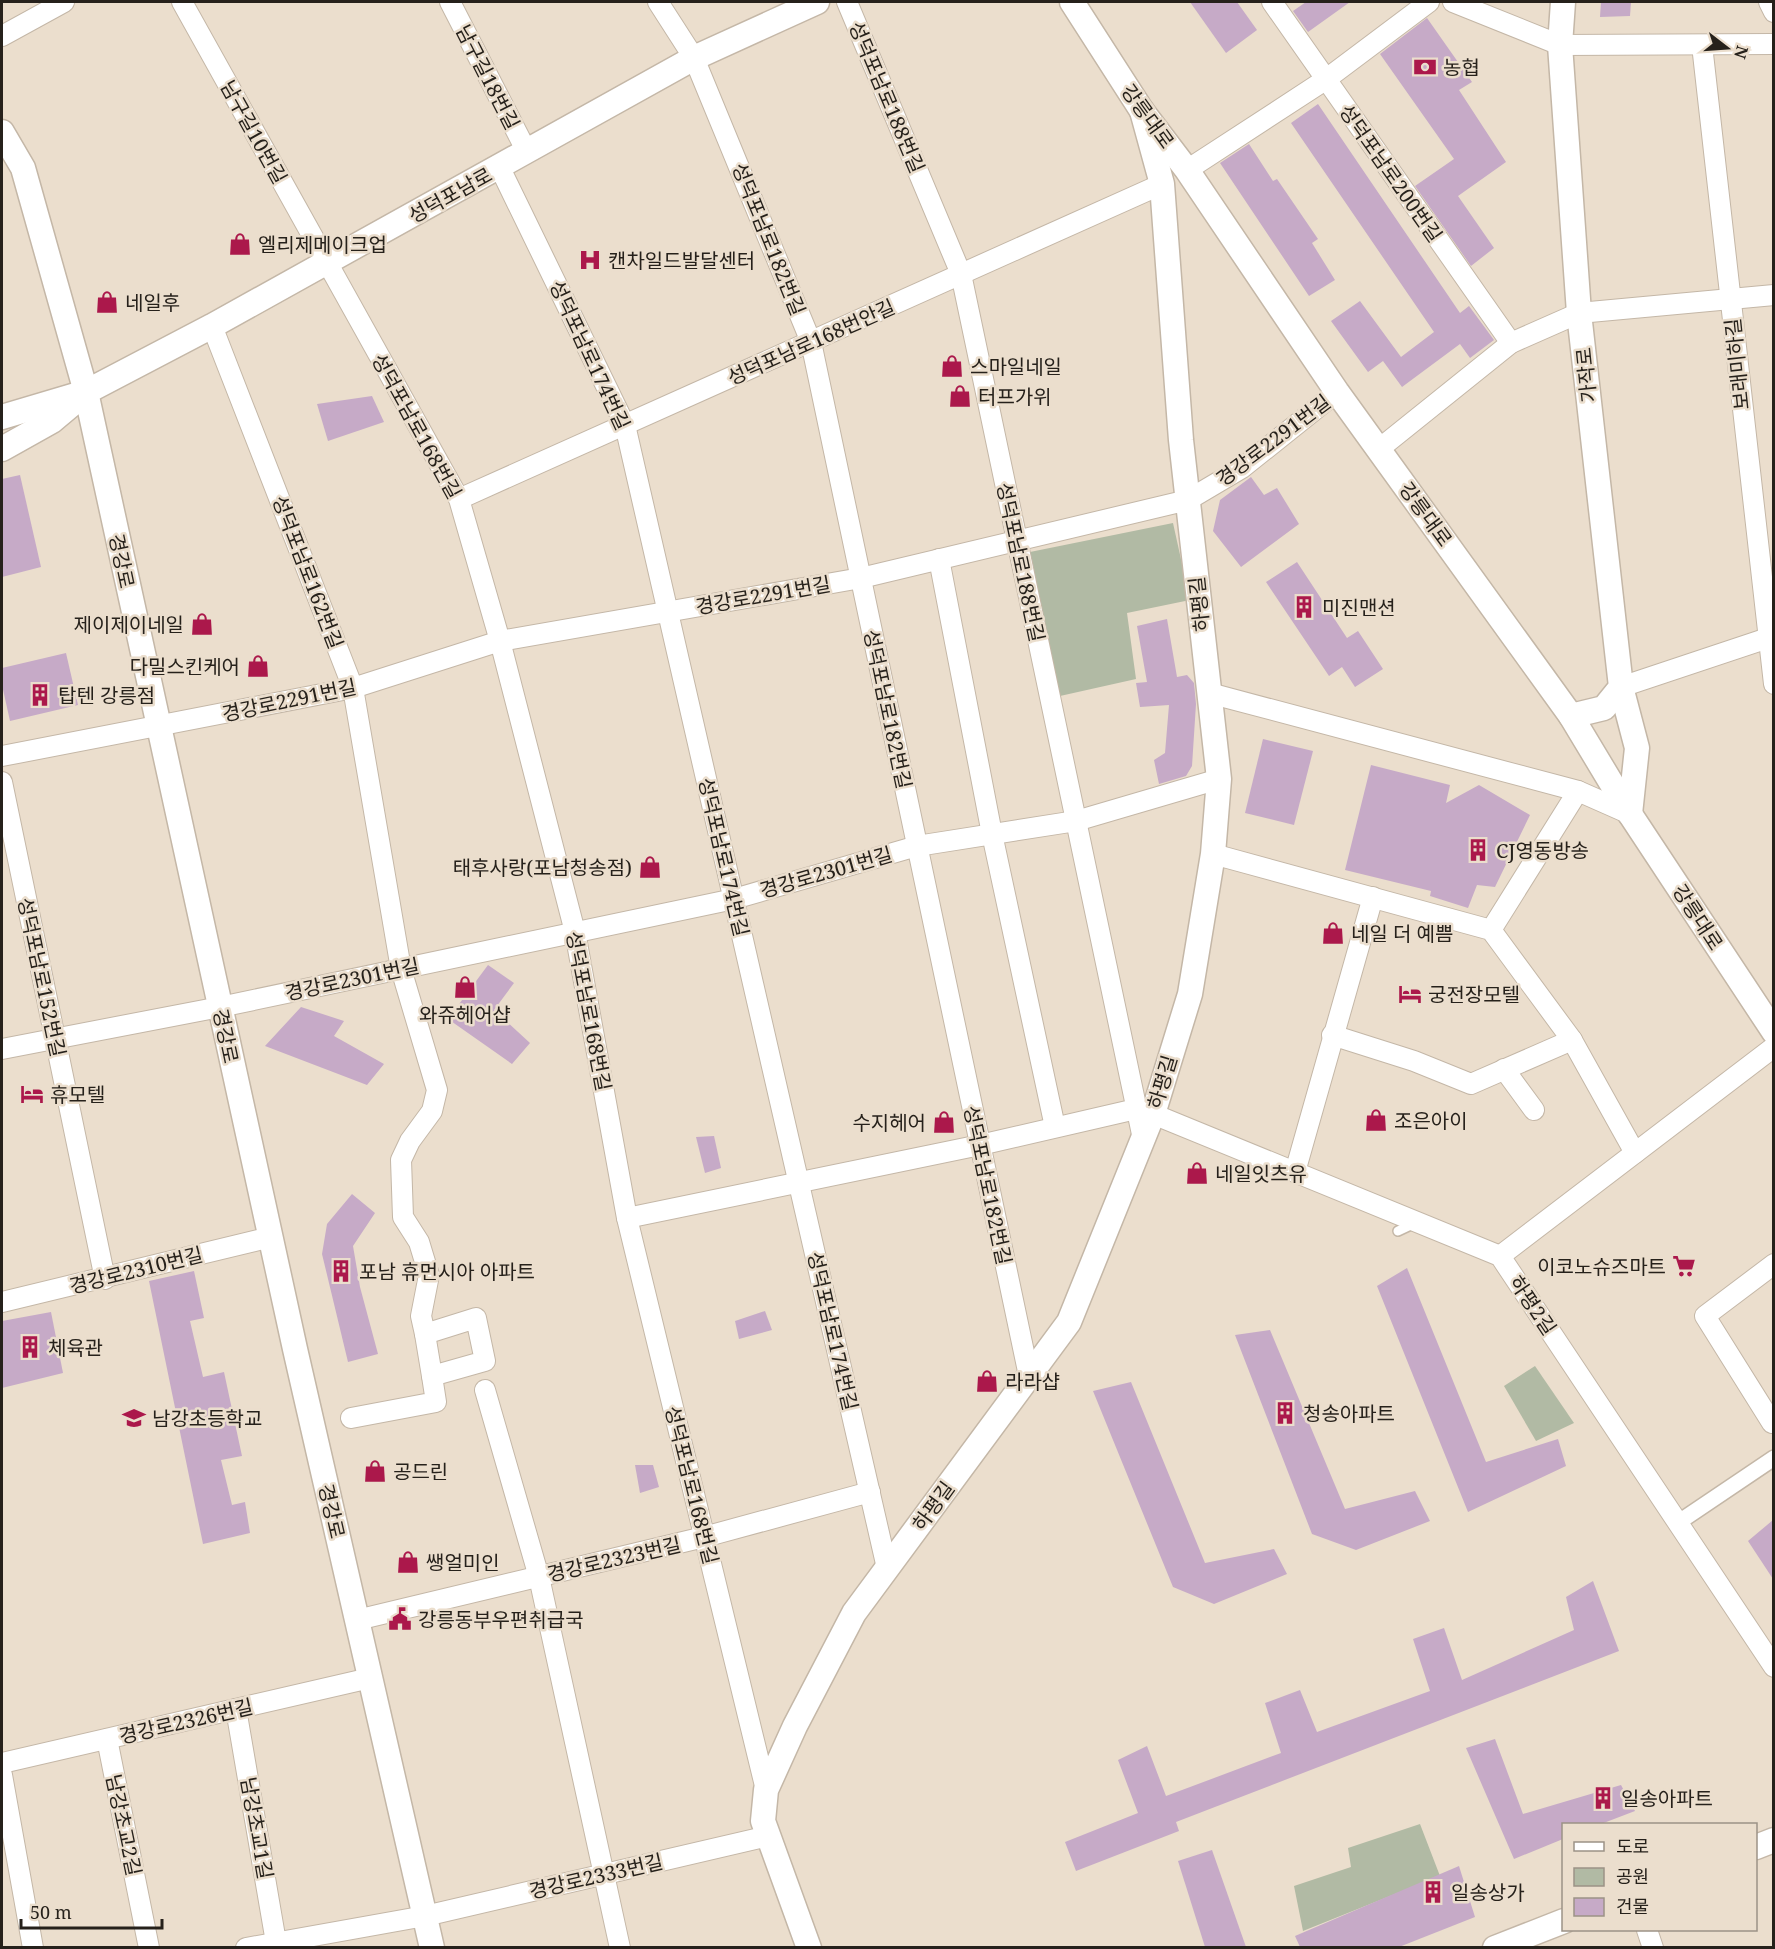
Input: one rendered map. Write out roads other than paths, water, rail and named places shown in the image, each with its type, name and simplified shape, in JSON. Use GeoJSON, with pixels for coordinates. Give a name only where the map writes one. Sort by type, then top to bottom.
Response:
{"type":"FeatureCollection","features":[{"type":"Feature","properties":{"kind":"street","name":"남구길10번길"},"geometry":{"type":"LineString","coordinates":[[182,2],[327,262]]}},
{"type":"Feature","properties":{"kind":"street","name":"남구길18번길"},"geometry":{"type":"LineString","coordinates":[[450,2],[526,152]]}},
{"type":"Feature","properties":{"kind":"street","name":"성덕포남로182번길"},"geometry":{"type":"LineString","coordinates":[[658,2],[694,58],[812,342],[1029,1376]]}},
{"type":"Feature","properties":{"kind":"street","name":"성덕포남로"},"geometry":{"type":"LineString","coordinates":[[2,417],[86,392],[212,326],[500,168],[694,58],[817,2]]}},
{"type":"Feature","properties":{"kind":"street","name":"성덕포남로188번길"},"geometry":{"type":"LineString","coordinates":[[847,2],[961,274],[1076,821],[1145,1111]]}},
{"type":"Feature","properties":{"kind":"street","name":"강릉대로"},"geometry":{"type":"LineString","coordinates":[[1072,2],[1142,111],[1187,170],[1336,392],[1571,716],[1630,814],[1773,1032]]}},
{"type":"Feature","properties":{"kind":"street","name":"성덕포남로200번길"},"geometry":{"type":"LineString","coordinates":[[1272,2],[1511,343]]}},
{"type":"Feature","properties":{"kind":"street"},"geometry":{"type":"LineString","coordinates":[[1187,170],[1325,80],[1429,2]]}},
{"type":"Feature","properties":{"kind":"street"},"geometry":{"type":"LineString","coordinates":[[1453,2],[1560,45],[1773,44]]}},
{"type":"Feature","properties":{"kind":"street","name":"가작로"},"geometry":{"type":"LineString","coordinates":[[1563,2],[1560,45],[1579,313],[1621,687],[1637,748],[1630,814]]}},
{"type":"Feature","properties":{"kind":"street"},"geometry":{"type":"LineString","coordinates":[[1769,2],[1773,12]]}},
{"type":"Feature","properties":{"kind":"street"},"geometry":{"type":"LineString","coordinates":[[2,36],[58,3]]}},
{"type":"Feature","properties":{"kind":"street","name":"보래미하길"},"geometry":{"type":"LineString","coordinates":[[1702,45],[1770,638],[1773,684]]}},
{"type":"Feature","properties":{"kind":"street","name":"하평길"},"geometry":{"type":"LineString","coordinates":[[809,1947],[763,1821],[765,1790],[795,1726],[854,1613],[1069,1322],[1143,1139],[1145,1111],[1190,994],[1213,854],[1220,779],[1188,500],[1162,184],[1142,111]]}},
{"type":"Feature","properties":{"kind":"street","name":"경강로"},"geometry":{"type":"LineString","coordinates":[[2,132],[23,168],[86,392],[271,1237],[432,1947]]}},
{"type":"Feature","properties":{"kind":"street","name":"성덕포남로174번길"},"geometry":{"type":"LineString","coordinates":[[500,168],[625,424],[887,1568]]}},
{"type":"Feature","properties":{"kind":"street","name":"성덕포남로168번안길"},"geometry":{"type":"LineString","coordinates":[[459,499],[1162,184]]}},
{"type":"Feature","properties":{"kind":"street","name":"성덕포남로168번길"},"geometry":{"type":"LineString","coordinates":[[327,262],[459,499],[500,641],[575,933],[627,1218],[765,1790]]}},
{"type":"Feature","properties":{"kind":"street"},"geometry":{"type":"LineString","coordinates":[[1379,449],[1511,343],[1579,313],[1730,301],[1773,295]]}},
{"type":"Feature","properties":{"kind":"street","name":"성덕포남로162번길"},"geometry":{"type":"LineString","coordinates":[[212,326],[353,688],[401,969],[437,1090],[432,1111],[410,1141],[401,1160],[403,1217],[418,1242],[429,1275],[421,1316],[436,1401],[351,1418]]}},
{"type":"Feature","properties":{"kind":"street","name":"성덕포남로"},"geometry":{"type":"LineString","coordinates":[[2,450],[51,421],[86,392]]}},
{"type":"Feature","properties":{"kind":"street","name":"경강로2291번길"},"geometry":{"type":"LineString","coordinates":[[2,756],[159,728],[353,688],[500,641],[861,578],[1188,500],[1242,468],[1336,392]]}},
{"type":"Feature","properties":{"kind":"street"},"geometry":{"type":"LineString","coordinates":[[939,559],[992,834],[1055,1127]]}},
{"type":"Feature","properties":{"kind":"street"},"geometry":{"type":"LineString","coordinates":[[1571,716],[1604,708],[1621,687],[1770,638]]}},
{"type":"Feature","properties":{"kind":"street"},"geometry":{"type":"LineString","coordinates":[[1209,693],[1578,791],[1630,814]]}},
{"type":"Feature","properties":{"kind":"street","name":"경강로2301번길"},"geometry":{"type":"LineString","coordinates":[[2,1049],[220,1007],[734,899],[917,846],[1076,821],[1220,779]]}},
{"type":"Feature","properties":{"kind":"street","name":"성덕포남로152번길"},"geometry":{"type":"LineString","coordinates":[[2,782],[105,1278]]}},
{"type":"Feature","properties":{"kind":"street"},"geometry":{"type":"LineString","coordinates":[[1491,930],[1578,791]]}},
{"type":"Feature","properties":{"kind":"street"},"geometry":{"type":"LineString","coordinates":[[1213,854],[1491,930],[1572,1040],[1635,1153]]}},
{"type":"Feature","properties":{"kind":"street"},"geometry":{"type":"LineString","coordinates":[[1295,1172],[1373,897]]}},
{"type":"Feature","properties":{"kind":"street"},"geometry":{"type":"LineString","coordinates":[[1332,1035],[1414,1061],[1471,1083],[1572,1040]]}},
{"type":"Feature","properties":{"kind":"street"},"geometry":{"type":"LineString","coordinates":[[1500,1256],[1773,1047]]}},
{"type":"Feature","properties":{"kind":"street"},"geometry":{"type":"LineString","coordinates":[[1504,1070],[1534,1110]]}},
{"type":"Feature","properties":{"kind":"street"},"geometry":{"type":"LineString","coordinates":[[627,1218],[980,1145],[1055,1127],[1145,1111]]}},
{"type":"Feature","properties":{"kind":"street","name":"하평2길"},"geometry":{"type":"LineString","coordinates":[[1145,1111],[1500,1256],[1773,1667]]}},
{"type":"Feature","properties":{"kind":"street","name":"경강로2310번길"},"geometry":{"type":"LineString","coordinates":[[2,1302],[271,1237]]}},
{"type":"Feature","properties":{"kind":"street"},"geometry":{"type":"LineString","coordinates":[[1772,1423],[1705,1316],[1773,1264]]}},
{"type":"Feature","properties":{"kind":"street"},"geometry":{"type":"LineString","coordinates":[[425,1334],[476,1318],[485,1361],[432,1376]]}},
{"type":"Feature","properties":{"kind":"street"},"geometry":{"type":"LineString","coordinates":[[485,1390],[539,1577],[620,1947]]}},
{"type":"Feature","properties":{"kind":"street"},"geometry":{"type":"LineString","coordinates":[[1678,1522],[1773,1458]]}},
{"type":"Feature","properties":{"kind":"street","name":"경강로2323번길"},"geometry":{"type":"LineString","coordinates":[[357,1620],[704,1537],[870,1492]]}},
{"type":"Feature","properties":{"kind":"street","name":"경강로2326번길"},"geometry":{"type":"LineString","coordinates":[[2,1763],[370,1678]]}},
{"type":"Feature","properties":{"kind":"street","name":"남강초교1길"},"geometry":{"type":"LineString","coordinates":[[236,1709],[277,1945]]}},
{"type":"Feature","properties":{"kind":"street","name":"남강초교2길"},"geometry":{"type":"LineString","coordinates":[[107,1739],[149,1947]]}},
{"type":"Feature","properties":{"kind":"street"},"geometry":{"type":"LineString","coordinates":[[2,1775],[33,1947]]}},
{"type":"Feature","properties":{"kind":"street","name":"경강로2333번길"},"geometry":{"type":"LineString","coordinates":[[246,1947],[277,1945],[425,1916],[768,1836]]}},
{"type":"Feature","properties":{"kind":"street"},"geometry":{"type":"LineString","coordinates":[[1757,1846],[1773,1840]]}},
{"type":"Feature","properties":{"kind":"street"},"geometry":{"type":"LineString","coordinates":[[1495,1947],[1562,1921]]}},
{"type":"Feature","properties":{"kind":"street"},"geometry":{"type":"LineString","coordinates":[[1648,1931],[1653,1947]]}},
{"type":"Feature","properties":{"kind":"lane"},"geometry":{"type":"LineString","coordinates":[[1398,1231],[1417,1222]]}},
{"type":"Feature","properties":{"kind":"place","name":"농협"},"geometry":{"type":"Point","coordinates":[1425,67]}},
{"type":"Feature","properties":{"kind":"place","name":"엘리제메이크업"},"geometry":{"type":"Point","coordinates":[240,244]}},
{"type":"Feature","properties":{"kind":"place","name":"캔차일드발달센터"},"geometry":{"type":"Point","coordinates":[590,260]}},
{"type":"Feature","properties":{"kind":"place","name":"네일후"},"geometry":{"type":"Point","coordinates":[107,302]}},
{"type":"Feature","properties":{"kind":"place","name":"스마일네일"},"geometry":{"type":"Point","coordinates":[952,366]}},
{"type":"Feature","properties":{"kind":"place","name":"터프가위"},"geometry":{"type":"Point","coordinates":[960,396]}},
{"type":"Feature","properties":{"kind":"place","name":"미진맨션"},"geometry":{"type":"Point","coordinates":[1304,607]}},
{"type":"Feature","properties":{"kind":"place","name":"제이제이네일"},"geometry":{"type":"Point","coordinates":[202,624]}},
{"type":"Feature","properties":{"kind":"place","name":"다밀스킨케어"},"geometry":{"type":"Point","coordinates":[258,666]}},
{"type":"Feature","properties":{"kind":"place","name":"탑텐 강릉점"},"geometry":{"type":"Point","coordinates":[40,695]}},
{"type":"Feature","properties":{"kind":"place","name":"CJ영동방송"},"geometry":{"type":"Point","coordinates":[1478,850]}},
{"type":"Feature","properties":{"kind":"place","name":"태후사랑(포남청송점)"},"geometry":{"type":"Point","coordinates":[650,867]}},
{"type":"Feature","properties":{"kind":"place","name":"네일 더 예쁨"},"geometry":{"type":"Point","coordinates":[1333,933]}},
{"type":"Feature","properties":{"kind":"place","name":"와쥬헤어샵"},"geometry":{"type":"Point","coordinates":[465,987]}},
{"type":"Feature","properties":{"kind":"place","name":"궁전장모텔"},"geometry":{"type":"Point","coordinates":[1410,994]}},
{"type":"Feature","properties":{"kind":"place","name":"휴모텔"},"geometry":{"type":"Point","coordinates":[32,1094]}},
{"type":"Feature","properties":{"kind":"place","name":"조은아이"},"geometry":{"type":"Point","coordinates":[1376,1120]}},
{"type":"Feature","properties":{"kind":"place","name":"수지헤어"},"geometry":{"type":"Point","coordinates":[944,1122]}},
{"type":"Feature","properties":{"kind":"place","name":"네일잇츠유"},"geometry":{"type":"Point","coordinates":[1197,1173]}},
{"type":"Feature","properties":{"kind":"place","name":"이코노슈즈마트"},"geometry":{"type":"Point","coordinates":[1684,1266]}},
{"type":"Feature","properties":{"kind":"place","name":"포남 휴먼시아 아파트"},"geometry":{"type":"Point","coordinates":[341,1271]}},
{"type":"Feature","properties":{"kind":"place","name":"체육관"},"geometry":{"type":"Point","coordinates":[30,1347]}},
{"type":"Feature","properties":{"kind":"place","name":"라라샵"},"geometry":{"type":"Point","coordinates":[987,1381]}},
{"type":"Feature","properties":{"kind":"place","name":"청송아파트"},"geometry":{"type":"Point","coordinates":[1285,1413]}},
{"type":"Feature","properties":{"kind":"place","name":"남강초등학교"},"geometry":{"type":"Point","coordinates":[134,1418]}},
{"type":"Feature","properties":{"kind":"place","name":"공드린"},"geometry":{"type":"Point","coordinates":[375,1471]}},
{"type":"Feature","properties":{"kind":"place","name":"쌩얼미인"},"geometry":{"type":"Point","coordinates":[408,1562]}},
{"type":"Feature","properties":{"kind":"place","name":"강릉동부우편취급국"},"geometry":{"type":"Point","coordinates":[400,1619]}},
{"type":"Feature","properties":{"kind":"place","name":"일송아파트"},"geometry":{"type":"Point","coordinates":[1603,1798]}},
{"type":"Feature","properties":{"kind":"place","name":"일송상가"},"geometry":{"type":"Point","coordinates":[1433,1892]}}]}
